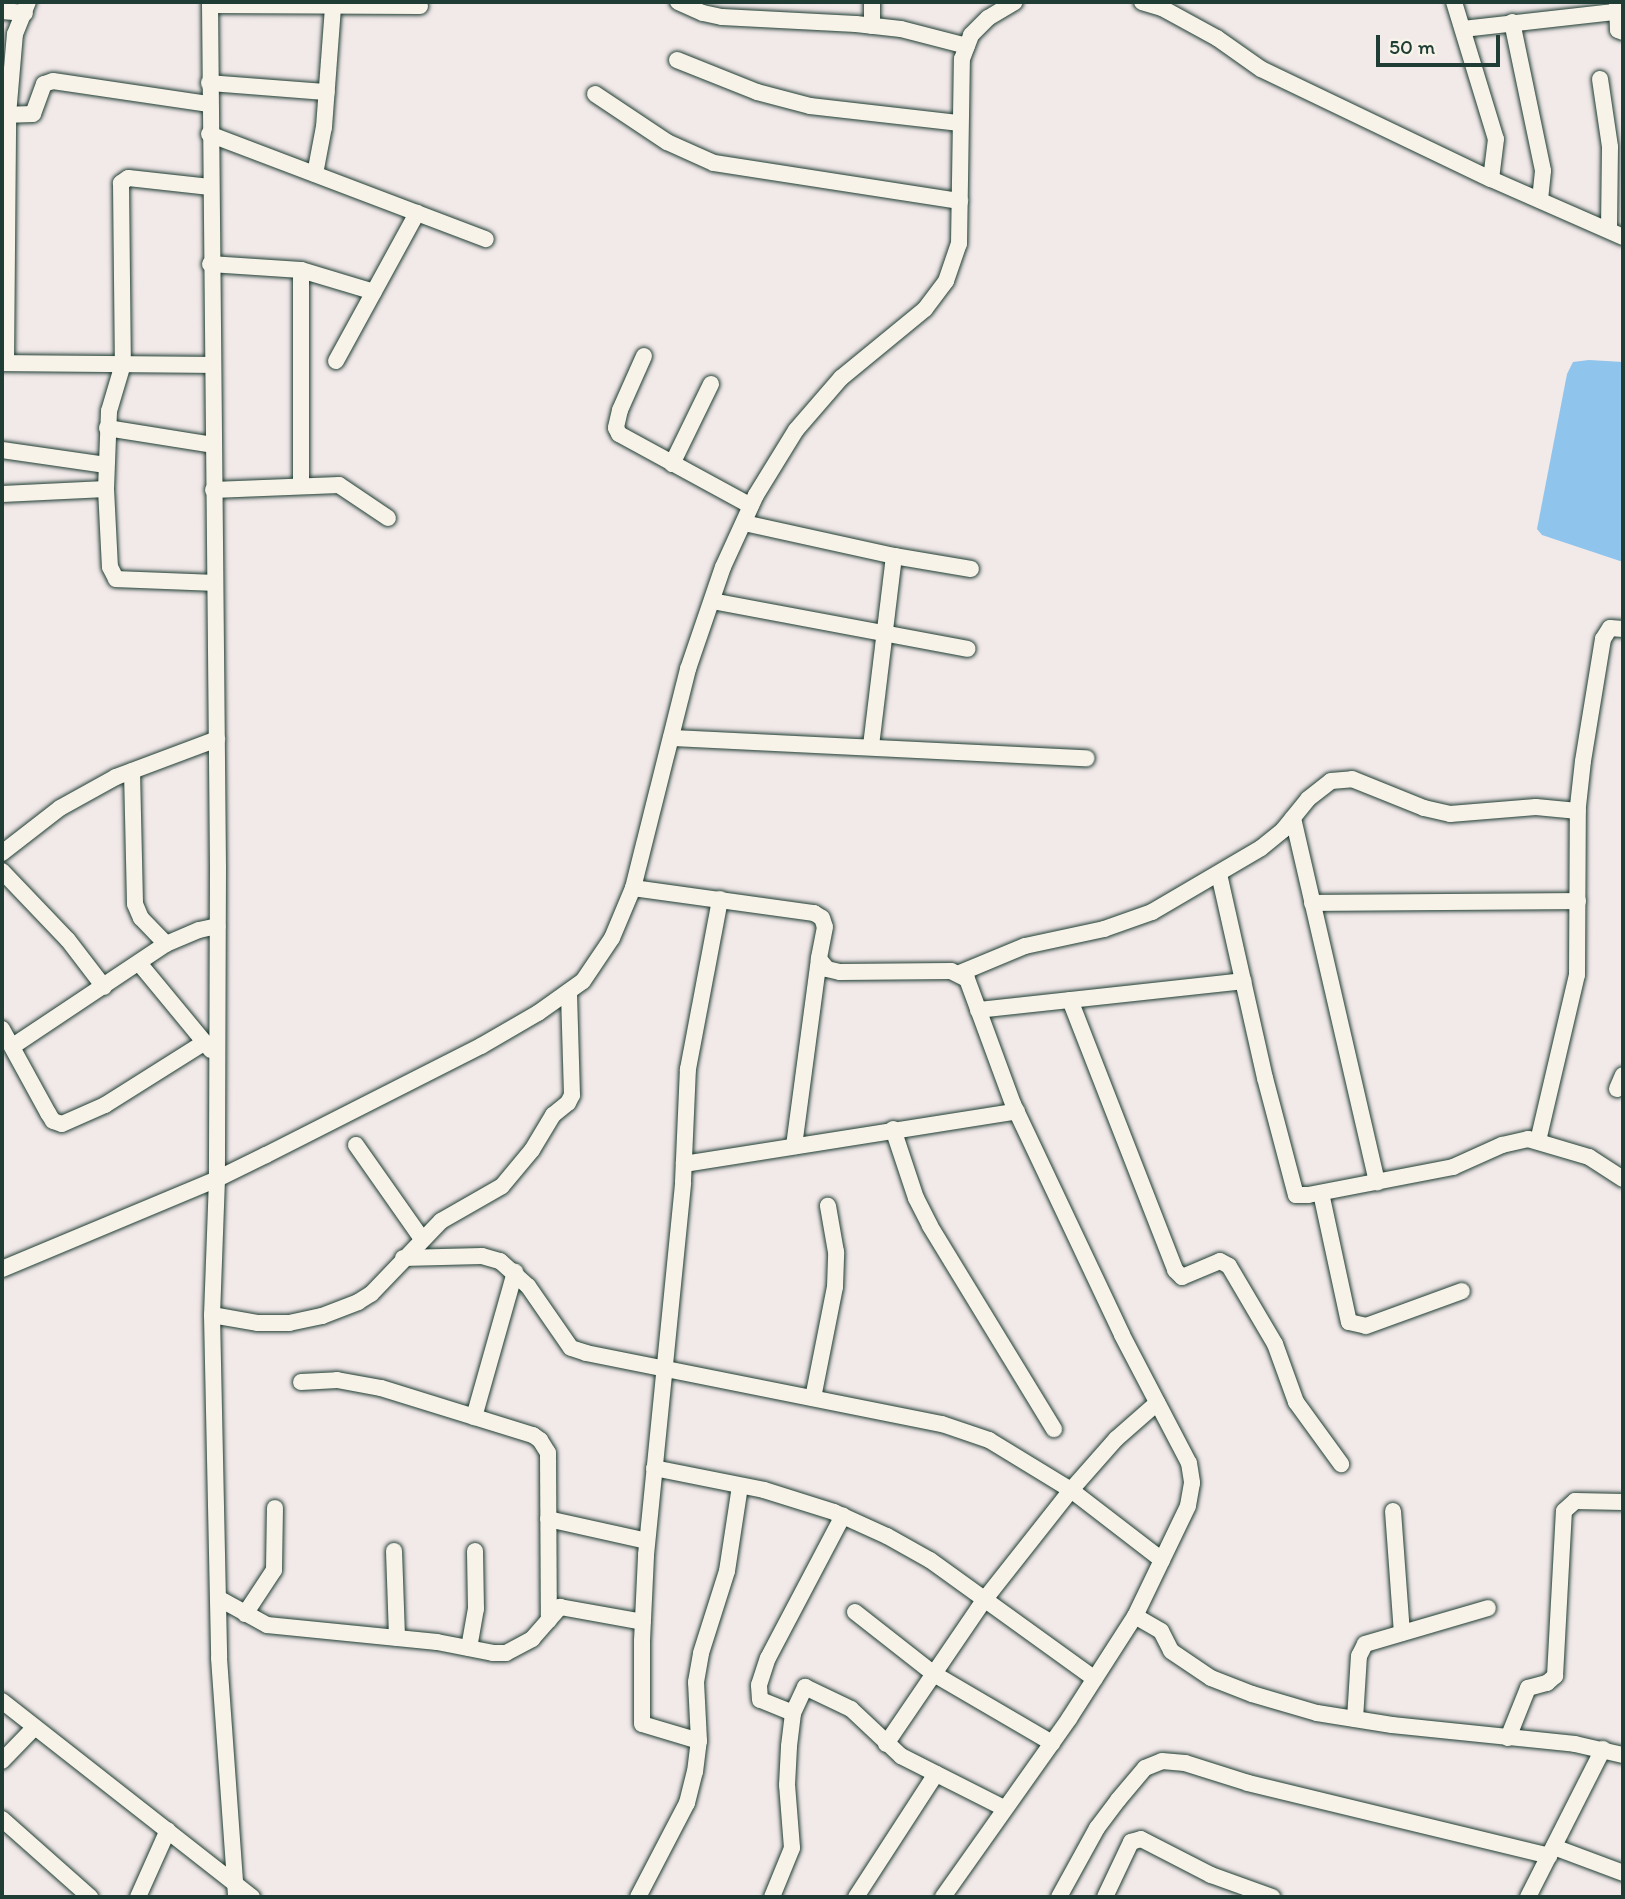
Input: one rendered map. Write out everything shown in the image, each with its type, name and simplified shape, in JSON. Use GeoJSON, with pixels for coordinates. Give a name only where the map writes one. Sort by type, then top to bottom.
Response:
{"type":"FeatureCollection","features":[{"type":"Feature","properties":{"kind":"street"},"geometry":{"type":"LineString","coordinates":[[678,2],[703,13],[722,17],[872,26],[967,46]]}},
{"type":"Feature","properties":{"kind":"street"},"geometry":{"type":"LineString","coordinates":[[872,2],[872,26]]}},
{"type":"Feature","properties":{"kind":"street"},"geometry":{"type":"LineString","coordinates":[[2,1269],[217,1179],[481,1046],[583,981],[612,939],[633,888],[688,669],[712,601],[751,506],[796,430],[841,377],[925,309],[946,281],[959,244],[962,59],[971,35],[988,18],[1015,2]]}},
{"type":"Feature","properties":{"kind":"street"},"geometry":{"type":"LineString","coordinates":[[1142,2],[1162,8],[1217,38],[1261,69],[1491,179],[1616,233],[1610,147],[1600,79]]}},
{"type":"Feature","properties":{"kind":"street"},"geometry":{"type":"LineString","coordinates":[[1454,2],[1496,139],[1491,179]]}},
{"type":"Feature","properties":{"kind":"street"},"geometry":{"type":"LineString","coordinates":[[236,1890],[219,1658],[212,1315],[217,1179],[218,926],[209,134],[210,3],[420,6]]}},
{"type":"Feature","properties":{"kind":"street"},"geometry":{"type":"LineString","coordinates":[[315,174],[322,146],[333,6]]}},
{"type":"Feature","properties":{"kind":"street"},"geometry":{"type":"LineString","coordinates":[[2,12],[27,8]]}},
{"type":"Feature","properties":{"kind":"street"},"geometry":{"type":"LineString","coordinates":[[27,8],[15,34],[5,115],[4,363],[212,365]]}},
{"type":"Feature","properties":{"kind":"street"},"geometry":{"type":"LineString","coordinates":[[1463,29],[1619,8],[1618,30],[1623,32]]}},
{"type":"Feature","properties":{"kind":"street"},"geometry":{"type":"LineString","coordinates":[[1512,22],[1544,171],[1540,200]]}},
{"type":"Feature","properties":{"kind":"street"},"geometry":{"type":"LineString","coordinates":[[677,60],[757,92],[810,106],[960,124]]}},
{"type":"Feature","properties":{"kind":"street"},"geometry":{"type":"LineString","coordinates":[[5,115],[35,112],[44,84],[53,81],[209,104]]}},
{"type":"Feature","properties":{"kind":"street"},"geometry":{"type":"LineString","coordinates":[[209,83],[327,92]]}},
{"type":"Feature","properties":{"kind":"street"},"geometry":{"type":"LineString","coordinates":[[594,94],[667,142],[714,163],[960,201]]}},
{"type":"Feature","properties":{"kind":"street"},"geometry":{"type":"LineString","coordinates":[[209,134],[486,239]]}},
{"type":"Feature","properties":{"kind":"street"},"geometry":{"type":"LineString","coordinates":[[210,187],[128,178],[121,183],[124,364],[115,386],[107,428],[106,489],[110,567],[116,579],[123,582],[215,583]]}},
{"type":"Feature","properties":{"kind":"street"},"geometry":{"type":"LineString","coordinates":[[336,361],[417,213]]}},
{"type":"Feature","properties":{"kind":"street"},"geometry":{"type":"LineString","coordinates":[[211,264],[301,270],[374,292]]}},
{"type":"Feature","properties":{"kind":"street"},"geometry":{"type":"LineString","coordinates":[[300,486],[301,270]]}},
{"type":"Feature","properties":{"kind":"street"},"geometry":{"type":"LineString","coordinates":[[645,356],[620,410],[616,428],[626,440],[751,506]]}},
{"type":"Feature","properties":{"kind":"street"},"geometry":{"type":"LineString","coordinates":[[672,464],[711,384]]}},
{"type":"Feature","properties":{"kind":"street"},"geometry":{"type":"LineString","coordinates":[[107,428],[213,445]]}},
{"type":"Feature","properties":{"kind":"street"},"geometry":{"type":"LineString","coordinates":[[2,450],[106,465]]}},
{"type":"Feature","properties":{"kind":"street"},"geometry":{"type":"LineString","coordinates":[[214,490],[300,486],[345,488],[388,518]]}},
{"type":"Feature","properties":{"kind":"street"},"geometry":{"type":"LineString","coordinates":[[2,494],[106,489]]}},
{"type":"Feature","properties":{"kind":"street"},"geometry":{"type":"LineString","coordinates":[[744,523],[894,556],[971,569]]}},
{"type":"Feature","properties":{"kind":"street"},"geometry":{"type":"LineString","coordinates":[[871,747],[894,556]]}},
{"type":"Feature","properties":{"kind":"street"},"geometry":{"type":"LineString","coordinates":[[712,601],[968,649]]}},
{"type":"Feature","properties":{"kind":"street"},"geometry":{"type":"LineString","coordinates":[[1538,1141],[1577,975],[1579,785],[1604,639],[1611,628],[1623,629]]}},
{"type":"Feature","properties":{"kind":"street"},"geometry":{"type":"LineString","coordinates":[[2,853],[60,808],[132,771],[217,738]]}},
{"type":"Feature","properties":{"kind":"street"},"geometry":{"type":"LineString","coordinates":[[671,738],[1087,758]]}},
{"type":"Feature","properties":{"kind":"street"},"geometry":{"type":"LineString","coordinates":[[132,771],[135,904],[141,918],[166,944]]}},
{"type":"Feature","properties":{"kind":"street"},"geometry":{"type":"LineString","coordinates":[[819,959],[827,969],[840,972],[960,973],[1025,946],[1131,920],[1261,849],[1322,787],[1341,779],[1352,779],[1424,808],[1450,814],[1536,807],[1578,811]]}},
{"type":"Feature","properties":{"kind":"street"},"geometry":{"type":"LineString","coordinates":[[1293,818],[1377,1182]]}},
{"type":"Feature","properties":{"kind":"street"},"geometry":{"type":"LineString","coordinates":[[2,871],[60,930],[104,986]]}},
{"type":"Feature","properties":{"kind":"street"},"geometry":{"type":"LineString","coordinates":[[1219,874],[1293,1191],[1302,1196],[1453,1167],[1515,1140],[1538,1141],[1590,1157],[1618,1175],[1623,1156]]}},
{"type":"Feature","properties":{"kind":"street"},"geometry":{"type":"LineString","coordinates":[[633,888],[814,913],[822,918],[825,927],[794,1146]]}},
{"type":"Feature","properties":{"kind":"street"},"geometry":{"type":"LineString","coordinates":[[699,1741],[642,1724],[643,1622],[654,1468],[684,1164],[688,1069],[720,899]]}},
{"type":"Feature","properties":{"kind":"street"},"geometry":{"type":"LineString","coordinates":[[1312,904],[1578,901]]}},
{"type":"Feature","properties":{"kind":"street"},"geometry":{"type":"LineString","coordinates":[[13,1046],[166,944],[199,930],[218,926]]}},
{"type":"Feature","properties":{"kind":"street"},"geometry":{"type":"LineString","coordinates":[[139,963],[217,1057]]}},
{"type":"Feature","properties":{"kind":"street"},"geometry":{"type":"LineString","coordinates":[[943,1897],[1052,1744],[1135,1616],[1188,1506],[1192,1483],[1189,1463],[1122,1335],[1017,1111],[967,979],[960,973]]}},
{"type":"Feature","properties":{"kind":"street"},"geometry":{"type":"LineString","coordinates":[[978,1010],[1243,981]]}},
{"type":"Feature","properties":{"kind":"street"},"geometry":{"type":"LineString","coordinates":[[212,1315],[258,1323],[289,1323],[322,1316],[371,1294],[441,1221],[502,1186],[532,1150],[553,1115],[568,1103],[572,1095],[569,992]]}},
{"type":"Feature","properties":{"kind":"street"},"geometry":{"type":"LineString","coordinates":[[1070,1000],[1175,1270],[1182,1277],[1220,1261],[1229,1266],[1275,1344],[1296,1402],[1341,1464]]}},
{"type":"Feature","properties":{"kind":"street"},"geometry":{"type":"LineString","coordinates":[[2,1029],[53,1121],[62,1124],[105,1105],[205,1042]]}},
{"type":"Feature","properties":{"kind":"street"},"geometry":{"type":"LineString","coordinates":[[684,1164],[1017,1111]]}},
{"type":"Feature","properties":{"kind":"street"},"geometry":{"type":"LineString","coordinates":[[893,1129],[916,1198],[930,1226],[1054,1429]]}},
{"type":"Feature","properties":{"kind":"street"},"geometry":{"type":"LineString","coordinates":[[356,1145],[422,1239]]}},
{"type":"Feature","properties":{"kind":"street"},"geometry":{"type":"LineString","coordinates":[[1321,1193],[1349,1322],[1366,1326],[1462,1291]]}},
{"type":"Feature","properties":{"kind":"street"},"geometry":{"type":"LineString","coordinates":[[813,1398],[835,1287],[836,1252],[828,1206]]}},
{"type":"Feature","properties":{"kind":"street"},"geometry":{"type":"LineString","coordinates":[[404,1258],[482,1256],[500,1261],[515,1272],[571,1348],[942,1424],[989,1440],[1071,1490],[1162,1560]]}},
{"type":"Feature","properties":{"kind":"street"},"geometry":{"type":"LineString","coordinates":[[474,1417],[515,1272]]}},
{"type":"Feature","properties":{"kind":"street"},"geometry":{"type":"LineString","coordinates":[[301,1382],[355,1382],[533,1435],[545,1447],[549,1620]]}},
{"type":"Feature","properties":{"kind":"street"},"geometry":{"type":"LineString","coordinates":[[886,1744],[985,1599],[1071,1490],[1116,1439],[1157,1404]]}},
{"type":"Feature","properties":{"kind":"street"},"geometry":{"type":"LineString","coordinates":[[654,1468],[740,1486],[843,1516],[930,1560],[1095,1679]]}},
{"type":"Feature","properties":{"kind":"street"},"geometry":{"type":"LineString","coordinates":[[638,1897],[687,1803],[695,1772],[699,1741],[696,1682],[701,1653],[727,1571],[740,1486]]}},
{"type":"Feature","properties":{"kind":"street"},"geometry":{"type":"LineString","coordinates":[[1508,1738],[1528,1688],[1547,1683],[1555,1676],[1564,1511],[1574,1501],[1623,1502]]}},
{"type":"Feature","properties":{"kind":"street"},"geometry":{"type":"LineString","coordinates":[[245,1614],[274,1570],[275,1507]]}},
{"type":"Feature","properties":{"kind":"street"},"geometry":{"type":"LineString","coordinates":[[1393,1511],[1402,1633]]}},
{"type":"Feature","properties":{"kind":"street"},"geometry":{"type":"LineString","coordinates":[[793,1713],[760,1700],[760,1685],[768,1658],[843,1516]]}},
{"type":"Feature","properties":{"kind":"street"},"geometry":{"type":"LineString","coordinates":[[548,1519],[648,1541]]}},
{"type":"Feature","properties":{"kind":"street"},"geometry":{"type":"LineString","coordinates":[[394,1551],[397,1639]]}},
{"type":"Feature","properties":{"kind":"street"},"geometry":{"type":"LineString","coordinates":[[469,1648],[476,1609],[475,1551]]}},
{"type":"Feature","properties":{"kind":"street"},"geometry":{"type":"LineString","coordinates":[[218,1598],[267,1625],[506,1653],[532,1639],[555,1610],[565,1607],[643,1622]]}},
{"type":"Feature","properties":{"kind":"street"},"geometry":{"type":"LineString","coordinates":[[1355,1719],[1361,1650],[1371,1641],[1488,1608]]}},
{"type":"Feature","properties":{"kind":"street"},"geometry":{"type":"LineString","coordinates":[[855,1612],[934,1674],[1052,1744]]}},
{"type":"Feature","properties":{"kind":"street"},"geometry":{"type":"LineString","coordinates":[[1135,1616],[1161,1631],[1171,1651],[1212,1678],[1304,1709],[1355,1719],[1603,1749],[1623,1755]]}},
{"type":"Feature","properties":{"kind":"street"},"geometry":{"type":"LineString","coordinates":[[772,1897],[792,1848],[787,1785],[793,1713],[802,1690],[811,1687],[851,1709],[901,1756],[1004,1808]]}},
{"type":"Feature","properties":{"kind":"street"},"geometry":{"type":"LineString","coordinates":[[2,1701],[169,1830],[236,1890],[252,1897]]}},
{"type":"Feature","properties":{"kind":"street"},"geometry":{"type":"LineString","coordinates":[[2,1761],[35,1727]]}},
{"type":"Feature","properties":{"kind":"street"},"geometry":{"type":"LineString","coordinates":[[1528,1897],[1603,1749]]}},
{"type":"Feature","properties":{"kind":"street"},"geometry":{"type":"LineString","coordinates":[[1059,1897],[1097,1828],[1118,1800],[1145,1768],[1162,1761],[1185,1763],[1248,1783],[1551,1851],[1623,1873]]}},
{"type":"Feature","properties":{"kind":"street"},"geometry":{"type":"LineString","coordinates":[[856,1897],[936,1774]]}},
{"type":"Feature","properties":{"kind":"street"},"geometry":{"type":"LineString","coordinates":[[2,1819],[90,1897]]}},
{"type":"Feature","properties":{"kind":"street"},"geometry":{"type":"LineString","coordinates":[[138,1897],[169,1830]]}},
{"type":"Feature","properties":{"kind":"street"},"geometry":{"type":"LineString","coordinates":[[1105,1897],[1131,1842],[1141,1839],[1211,1875],[1263,1896]]}},
{"type":"Feature","properties":{"kind":"water"},"geometry":{"type":"Polygon","coordinates":[[[1573,362],[1623,362],[1623,562],[1542,535],[1537,529],[1567,374],[1573,362]]]}}]}
